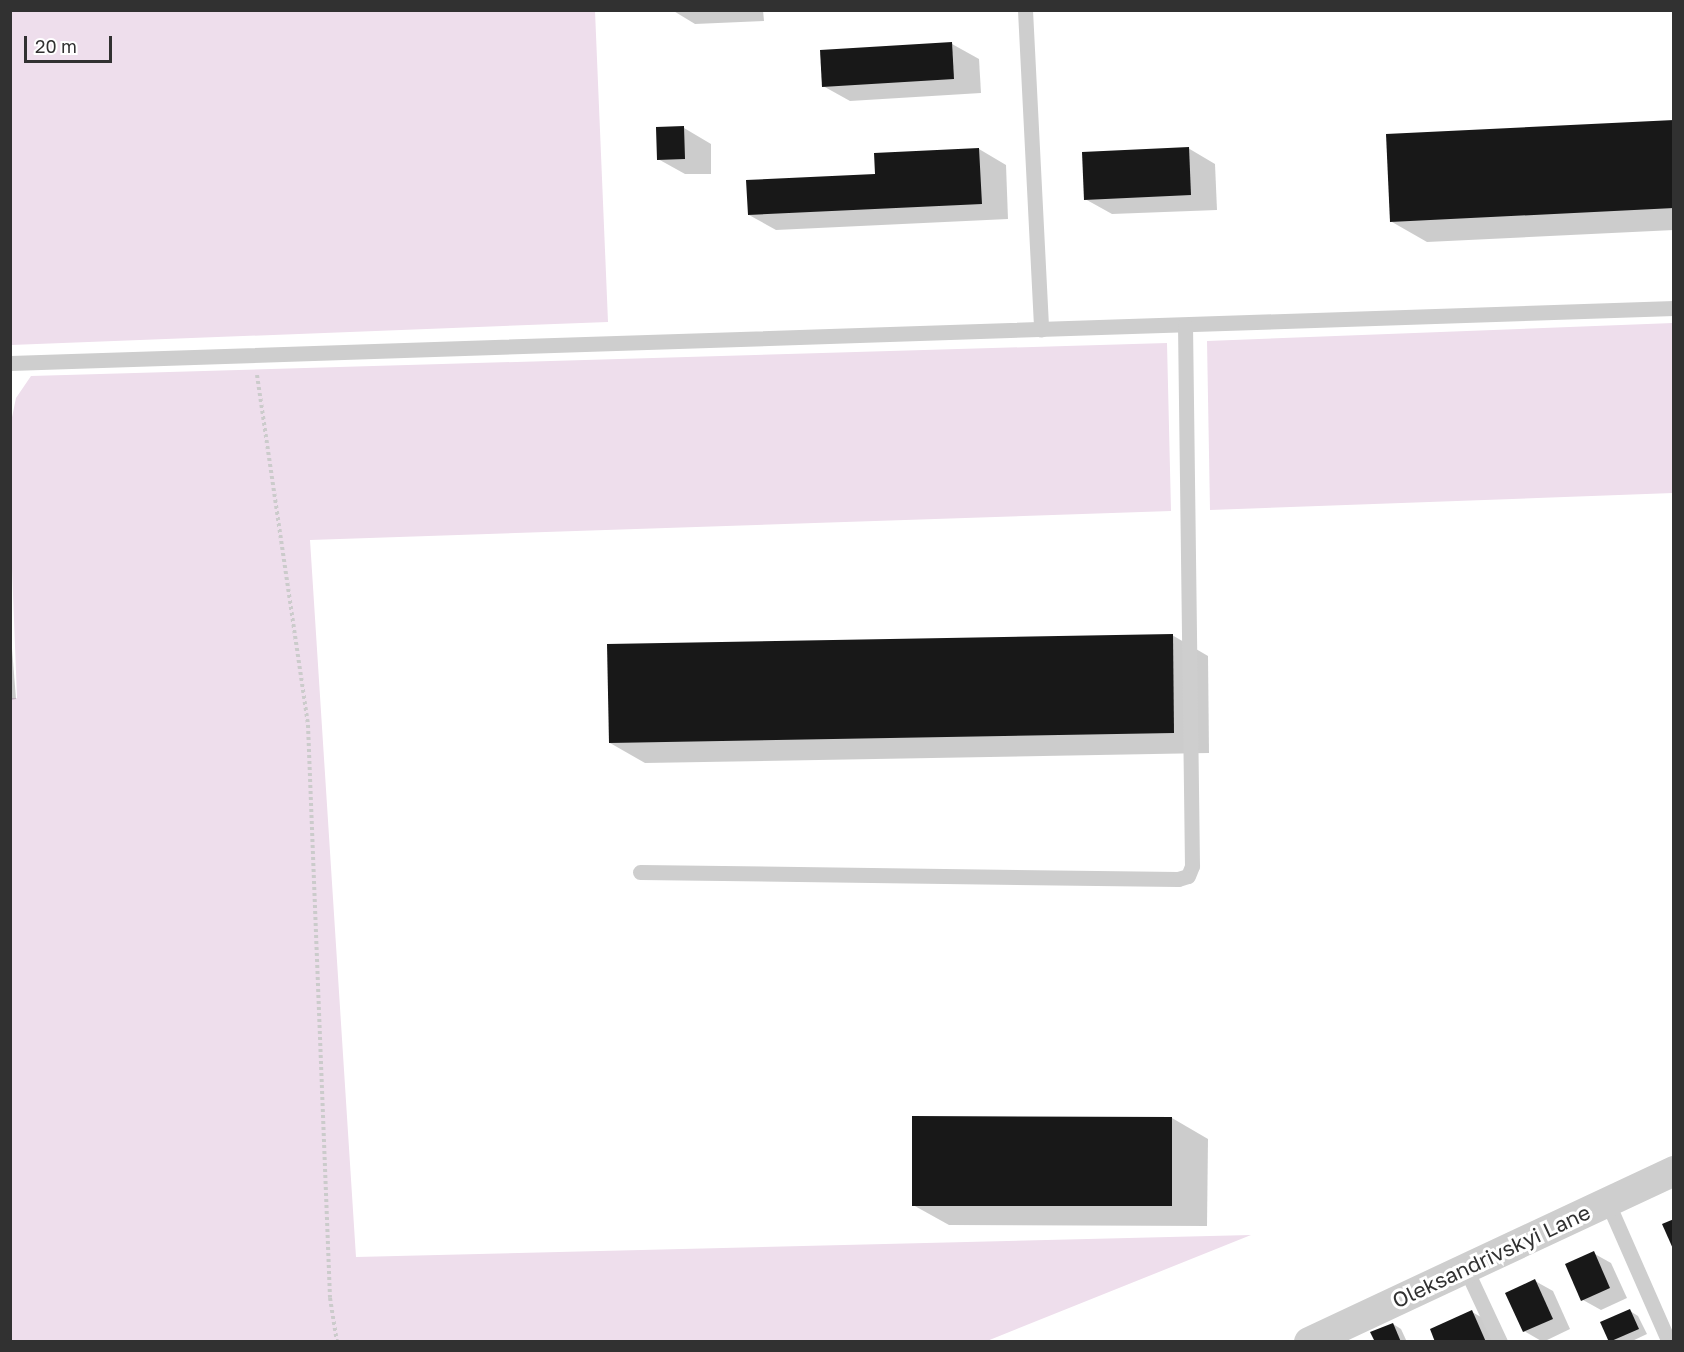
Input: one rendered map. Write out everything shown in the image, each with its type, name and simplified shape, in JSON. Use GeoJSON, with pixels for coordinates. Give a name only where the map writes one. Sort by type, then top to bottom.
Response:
{"type":"FeatureCollection","features":[{"type":"Feature","properties":{"kind":"street","name":"Oleksandrivskyi Lane"},"geometry":{"type":"LineString","coordinates":[[1309,1341],[1674,1171]]}},
{"type":"Feature","properties":{"kind":"lane"},"geometry":{"type":"LineString","coordinates":[[1024,10],[1041,330]]}},
{"type":"Feature","properties":{"kind":"lane"},"geometry":{"type":"LineString","coordinates":[[10,363],[1674,308]]}},
{"type":"Feature","properties":{"kind":"lane"},"geometry":{"type":"LineString","coordinates":[[640,872],[1178,879],[1188,876],[1192,866],[1192,854],[1185,325]]}},
{"type":"Feature","properties":{"kind":"lane"},"geometry":{"type":"LineString","coordinates":[[1607,1201],[1669,1341]]}},
{"type":"Feature","properties":{"kind":"lane"},"geometry":{"type":"LineString","coordinates":[[1465,1267],[1500,1341]]}},
{"type":"Feature","properties":{"kind":"path"},"geometry":{"type":"LineString","coordinates":[[254,355],[308,725],[330,1298],[337,1341]]}},
{"type":"Feature","properties":{"kind":"shaded area"},"geometry":{"type":"Polygon","coordinates":[[[10,11],[595,11],[608,322],[11,345],[10,11]]]}},
{"type":"Feature","properties":{"kind":"shaded area"},"geometry":{"type":"Polygon","coordinates":[[[1673,323],[1673,493],[1210,510],[1207,341],[1673,323]]]}},
{"type":"Feature","properties":{"kind":"shaded area"},"geometry":{"type":"Polygon","coordinates":[[[1167,343],[1171,511],[310,540],[356,1257],[1251,1235],[987,1341],[11,1341],[10,698],[17,698],[11,542],[10,427],[16,398],[31,376],[1167,343]]]}},
{"type":"Feature","properties":{"kind":"building"},"geometry":{"type":"Polygon","coordinates":[[[952,42],[954,79],[822,87],[820,50],[952,42]]]}},
{"type":"Feature","properties":{"kind":"building"},"geometry":{"type":"Polygon","coordinates":[[[1674,120],[1674,208],[1390,222],[1386,134],[1674,120]]]}},
{"type":"Feature","properties":{"kind":"building"},"geometry":{"type":"Polygon","coordinates":[[[684,126],[685,159],[657,160],[656,127],[684,126]]]}},
{"type":"Feature","properties":{"kind":"building"},"geometry":{"type":"Polygon","coordinates":[[[1189,147],[1191,195],[1084,200],[1082,152],[1189,147]]]}},
{"type":"Feature","properties":{"kind":"building"},"geometry":{"type":"Polygon","coordinates":[[[979,148],[982,204],[748,215],[746,180],[875,174],[874,153],[979,148]]]}},
{"type":"Feature","properties":{"kind":"building"},"geometry":{"type":"Polygon","coordinates":[[[1173,634],[1174,733],[609,743],[607,644],[1173,634]]]}},
{"type":"Feature","properties":{"kind":"building"},"geometry":{"type":"Polygon","coordinates":[[[912,1116],[1172,1117],[1172,1206],[912,1206],[912,1116]]]}},
{"type":"Feature","properties":{"kind":"building"},"geometry":{"type":"Polygon","coordinates":[[[1674,1219],[1674,1251],[1662,1224],[1674,1219]]]}},
{"type":"Feature","properties":{"kind":"building"},"geometry":{"type":"Polygon","coordinates":[[[1594,1251],[1610,1288],[1581,1301],[1565,1264],[1594,1251]]]}},
{"type":"Feature","properties":{"kind":"building"},"geometry":{"type":"Polygon","coordinates":[[[1535,1279],[1553,1319],[1523,1332],[1505,1293],[1535,1279]]]}},
{"type":"Feature","properties":{"kind":"building"},"geometry":{"type":"Polygon","coordinates":[[[1630,1309],[1639,1329],[1609,1342],[1600,1322],[1630,1309]]]}},
{"type":"Feature","properties":{"kind":"building"},"geometry":{"type":"Polygon","coordinates":[[[1472,1310],[1486,1342],[1435,1342],[1430,1329],[1472,1310]]]}},
{"type":"Feature","properties":{"kind":"building"},"geometry":{"type":"Polygon","coordinates":[[[1393,1323],[1401,1342],[1375,1342],[1370,1332],[1393,1323]]]}}]}
